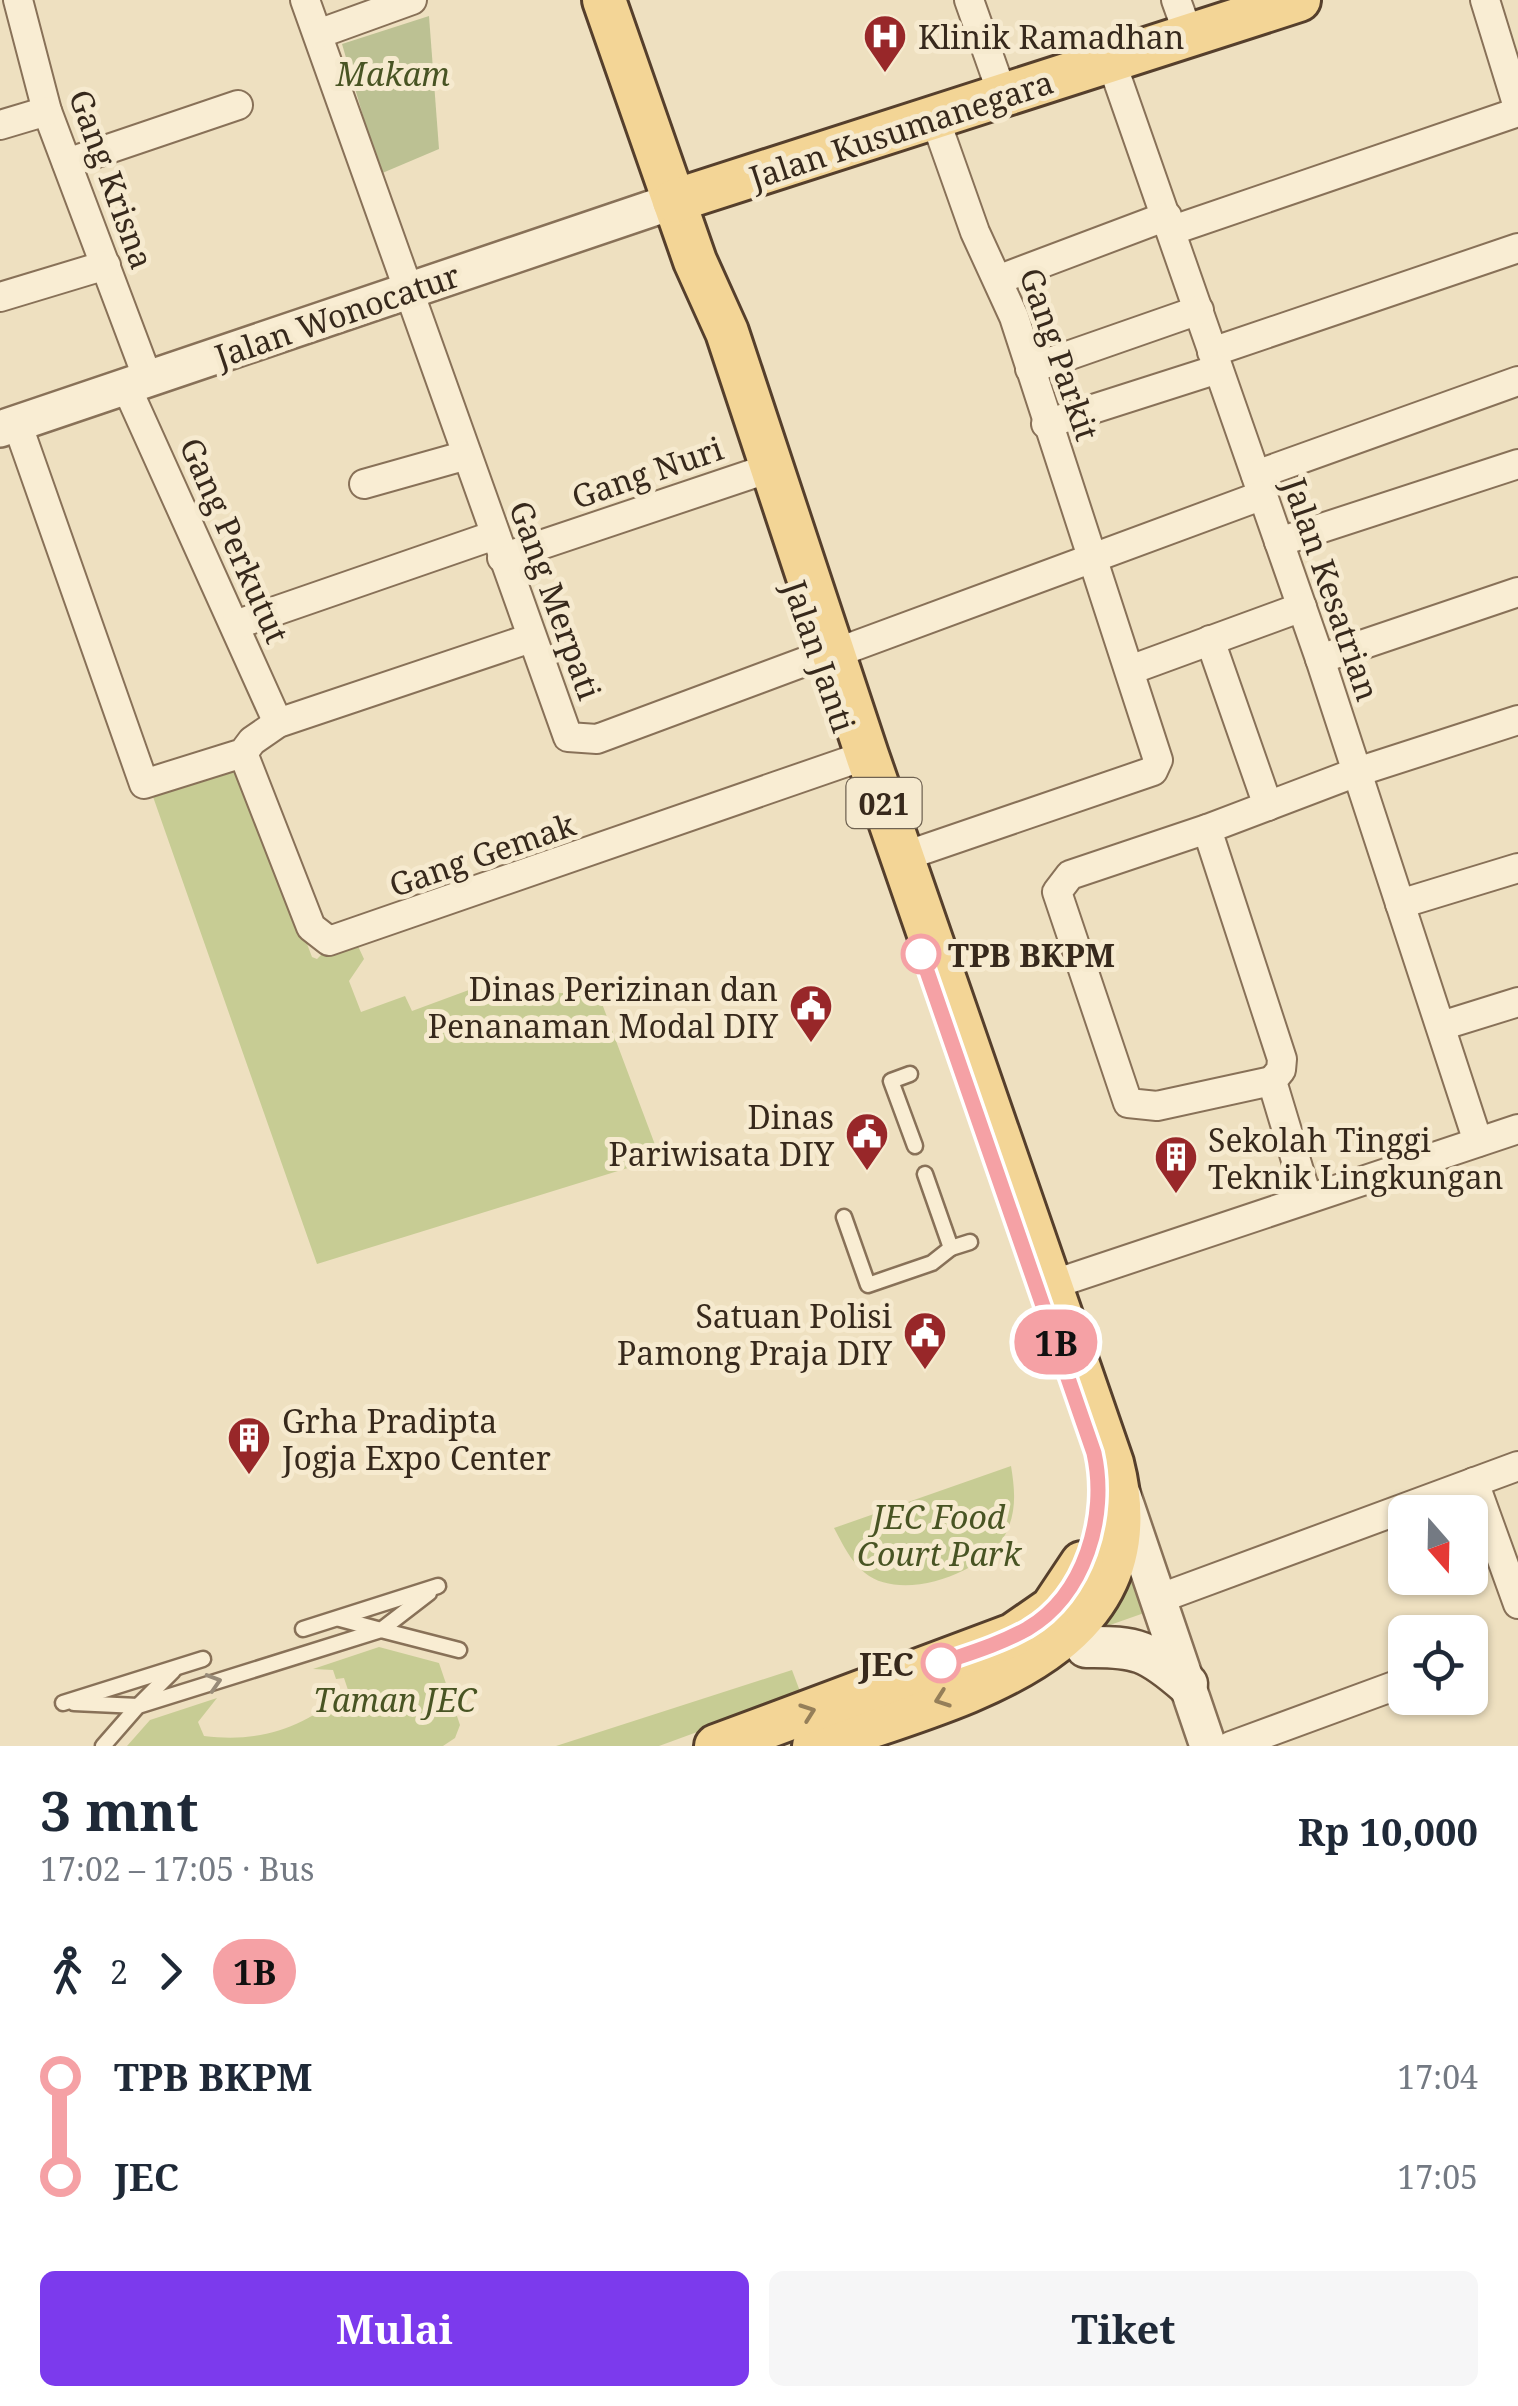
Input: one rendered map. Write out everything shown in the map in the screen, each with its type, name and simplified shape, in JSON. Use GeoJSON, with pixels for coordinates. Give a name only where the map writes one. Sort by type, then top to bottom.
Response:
{"type":"FeatureCollection","features":[{"type":"Feature","properties":{"kind":"main road","name":"Jalan Janti"},"geometry":{"type":"LineString","coordinates":[[604,0],[695,261],[727,332],[827,655],[854,759],[1094,1453],[1098,1511],[1085,1556],[1072,1583],[1052,1608],[1027,1628],[716,1746]]}},
{"type":"Feature","properties":{"kind":"main road","name":"Jalan Kusumanegara"},"geometry":{"type":"LineString","coordinates":[[674,201],[1111,61],[1182,18],[1299,0]]}},
{"type":"Feature","properties":{"kind":"main road","name":"Jalan Janti"},"geometry":{"type":"LineString","coordinates":[[695,261],[710,323],[758,472],[902,857],[1112,1463],[1118,1533],[1097,1599],[1062,1641],[1002,1677],[814,1746]]}},
{"type":"Feature","properties":{"kind":"main road"},"geometry":{"type":"LineString","coordinates":[[1086,1648],[1128,1646],[1154,1656],[1187,1684]]}},
{"type":"Feature","properties":{"kind":"street","name":"Gang Krisna"},"geometry":{"type":"LineString","coordinates":[[18,0],[48,111],[106,265],[137,383]]}},
{"type":"Feature","properties":{"kind":"street","name":"Gang Merpati"},"geometry":{"type":"LineString","coordinates":[[305,0],[568,738],[585,742],[827,655]]}},
{"type":"Feature","properties":{"kind":"street"},"geometry":{"type":"LineString","coordinates":[[318,34],[412,0]]}},
{"type":"Feature","properties":{"kind":"street"},"geometry":{"type":"LineString","coordinates":[[969,0],[1003,96]]}},
{"type":"Feature","properties":{"kind":"street"},"geometry":{"type":"LineString","coordinates":[[1000,279],[1518,109],[1484,0]]}},
{"type":"Feature","properties":{"kind":"street","name":"Jalan Kesatrian"},"geometry":{"type":"LineString","coordinates":[[1111,61],[1320,659],[1478,1142]]}},
{"type":"Feature","properties":{"kind":"street"},"geometry":{"type":"LineString","coordinates":[[67,162],[238,104]]}},
{"type":"Feature","properties":{"kind":"street"},"geometry":{"type":"LineString","coordinates":[[0,125],[48,111]]}},
{"type":"Feature","properties":{"kind":"street","name":"Gang Parkit"},"geometry":{"type":"LineString","coordinates":[[902,857],[1153,771],[1158,765],[1156,746],[1000,279],[975,232],[934,119]]}},
{"type":"Feature","properties":{"kind":"street","name":"Jalan Wonocatur"},"geometry":{"type":"LineString","coordinates":[[8,426],[674,201]]}},
{"type":"Feature","properties":{"kind":"street"},"geometry":{"type":"LineString","coordinates":[[1046,424],[1518,248]]}},
{"type":"Feature","properties":{"kind":"street"},"geometry":{"type":"LineString","coordinates":[[0,296],[106,265]]}},
{"type":"Feature","properties":{"kind":"street"},"geometry":{"type":"LineString","coordinates":[[1030,370],[1199,310]]}},
{"type":"Feature","properties":{"kind":"street"},"geometry":{"type":"LineString","coordinates":[[827,655],[1093,558],[1259,485],[1518,381]]}},
{"type":"Feature","properties":{"kind":"street","name":"Gang Perkutut"},"geometry":{"type":"LineString","coordinates":[[137,383],[278,724]]}},
{"type":"Feature","properties":{"kind":"street"},"geometry":{"type":"LineString","coordinates":[[8,426],[140,780],[150,785],[243,754],[252,741],[278,724],[531,638]]}},
{"type":"Feature","properties":{"kind":"street"},"geometry":{"type":"LineString","coordinates":[[364,484],[467,456]]}},
{"type":"Feature","properties":{"kind":"street"},"geometry":{"type":"LineString","coordinates":[[1280,542],[1518,464]]}},
{"type":"Feature","properties":{"kind":"street","name":"Gang Nuri"},"geometry":{"type":"LineString","coordinates":[[235,624],[758,472]]}},
{"type":"Feature","properties":{"kind":"street"},"geometry":{"type":"LineString","coordinates":[[1320,659],[1518,592]]}},
{"type":"Feature","properties":{"kind":"street"},"geometry":{"type":"LineString","coordinates":[[1130,670],[1302,607]]}},
{"type":"Feature","properties":{"kind":"street"},"geometry":{"type":"LineString","coordinates":[[1210,640],[1268,806]]}},
{"type":"Feature","properties":{"kind":"street"},"geometry":{"type":"LineString","coordinates":[[1207,829],[1282,1059],[1282,1070],[1272,1080],[1157,1106],[1128,1103],[1057,892],[1070,876],[1357,772],[1518,720]]}},
{"type":"Feature","properties":{"kind":"street","name":"Gang Gemak"},"geometry":{"type":"LineString","coordinates":[[243,754],[311,927],[330,941],[854,759]]}},
{"type":"Feature","properties":{"kind":"street"},"geometry":{"type":"LineString","coordinates":[[1400,904],[1518,868]]}},
{"type":"Feature","properties":{"kind":"street"},"geometry":{"type":"LineString","coordinates":[[1440,1026],[1518,1002]]}},
{"type":"Feature","properties":{"kind":"street"},"geometry":{"type":"LineString","coordinates":[[1272,1080],[1307,1197]]}},
{"type":"Feature","properties":{"kind":"street"},"geometry":{"type":"LineString","coordinates":[[1051,1286],[1307,1197],[1518,1130]]}},
{"type":"Feature","properties":{"kind":"street"},"geometry":{"type":"LineString","coordinates":[[1112,1463],[1208,1746]]}},
{"type":"Feature","properties":{"kind":"street"},"geometry":{"type":"LineString","coordinates":[[1002,1677],[1086,1648],[1161,1609],[1518,1466]]}},
{"type":"Feature","properties":{"kind":"street"},"geometry":{"type":"LineString","coordinates":[[1474,1482],[1518,1604]]}},
{"type":"Feature","properties":{"kind":"street"},"geometry":{"type":"LineString","coordinates":[[1231,1746],[1388,1688]]}},
{"type":"Feature","properties":{"kind":"lane"},"geometry":{"type":"LineString","coordinates":[[910,1074],[891,1080],[914,1146]]}},
{"type":"Feature","properties":{"kind":"lane"},"geometry":{"type":"LineString","coordinates":[[925,1174],[952,1248]]}},
{"type":"Feature","properties":{"kind":"lane"},"geometry":{"type":"LineString","coordinates":[[844,1217],[868,1285],[932,1263],[952,1248],[970,1242]]}},
{"type":"Feature","properties":{"kind":"lane"},"geometry":{"type":"LineString","coordinates":[[204,1659],[63,1703],[138,1706],[381,1630],[438,1586],[303,1629]]}},
{"type":"Feature","properties":{"kind":"lane"},"geometry":{"type":"LineString","coordinates":[[337,1618],[459,1650]]}},
{"type":"Feature","properties":{"kind":"lane"},"geometry":{"type":"LineString","coordinates":[[103,1746],[177,1668]]}},
{"type":"Feature","properties":{"kind":"green space","name":"Makam"},"geometry":{"type":"Polygon","coordinates":[[[429,16],[439,149],[380,174],[342,44],[429,16]]]}},
{"type":"Feature","properties":{"kind":"green space"},"geometry":{"type":"Polygon","coordinates":[[[240,766],[312,957],[317,959],[327,949],[357,944],[364,959],[349,981],[361,1012],[405,996],[412,1011],[504,977],[511,997],[531,993],[598,993],[660,1158],[317,1264],[151,791],[240,766]]]}},
{"type":"Feature","properties":{"kind":"green space","name":"JEC Food Court Park"},"geometry":{"type":"Polygon","coordinates":[[[1011,1466],[1014,1501],[1005,1535],[979,1561],[941,1580],[900,1585],[881,1582],[855,1563],[834,1528],[1011,1466]]]}},
{"type":"Feature","properties":{"kind":"green space"},"geometry":{"type":"Polygon","coordinates":[[[1129,1559],[1147,1612],[1093,1631],[1129,1559]]]}},
{"type":"Feature","properties":{"kind":"green space","name":"Taman JEC"},"geometry":{"type":"Polygon","coordinates":[[[379,1647],[439,1663],[460,1725],[455,1738],[443,1746],[127,1746],[150,1720],[217,1698],[198,1722],[204,1736],[244,1737],[281,1730],[315,1714],[348,1690],[344,1678],[336,1679],[333,1670],[313,1669],[379,1647]]]}},
{"type":"Feature","properties":{"kind":"green space"},"geometry":{"type":"Polygon","coordinates":[[[792,1670],[801,1694],[659,1746],[556,1746],[792,1670]]]}},
{"type":"Feature","properties":{"kind":"bus line","name":"1B"},"geometry":{"type":"LineString","coordinates":[[921,954],[1094,1453],[1099,1481],[1098,1511],[1090,1542],[1063,1596],[1027,1628],[941,1663]]}},
{"type":"Feature","properties":{"kind":"place","name":"Klinik Ramadhan"},"geometry":{"type":"Point","coordinates":[885,74]}},
{"type":"Feature","properties":{"kind":"place","name":"TPB BKPM"},"geometry":{"type":"Point","coordinates":[921,954]}},
{"type":"Feature","properties":{"kind":"place","name":"Dinas Perizinan dan Penanaman Modal DIY"},"geometry":{"type":"Point","coordinates":[811,1044]}},
{"type":"Feature","properties":{"kind":"place","name":"Dinas Pariwisata DIY"},"geometry":{"type":"Point","coordinates":[867,1172]}},
{"type":"Feature","properties":{"kind":"place","name":"Sekolah Tinggi Teknik Lingkungan"},"geometry":{"type":"Point","coordinates":[1176,1195]}},
{"type":"Feature","properties":{"kind":"place","name":"Satuan Polisi Pamong Praja DIY"},"geometry":{"type":"Point","coordinates":[925,1371]}},
{"type":"Feature","properties":{"kind":"place","name":"Grha Pradipta Jogja Expo Center"},"geometry":{"type":"Point","coordinates":[249,1476]}},
{"type":"Feature","properties":{"kind":"place","name":"JEC"},"geometry":{"type":"Point","coordinates":[941,1663]}}]}
